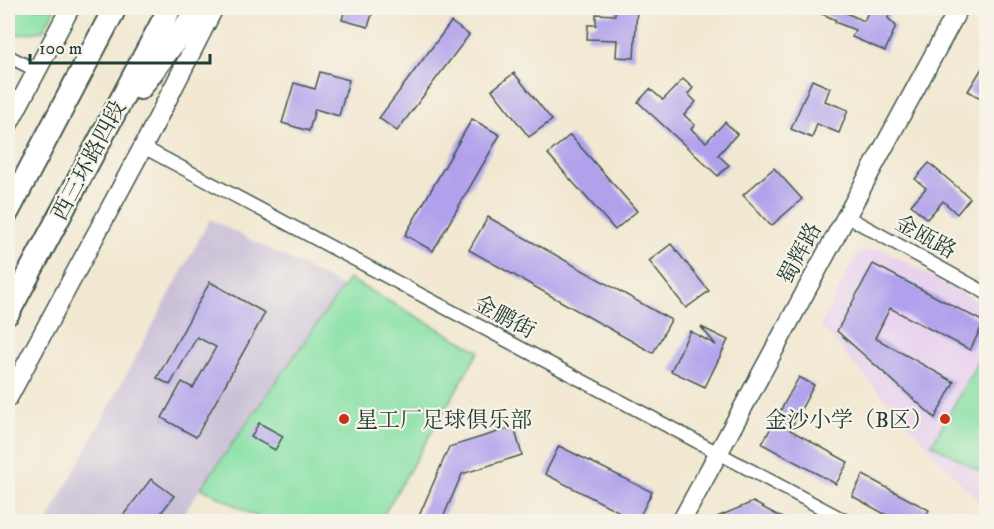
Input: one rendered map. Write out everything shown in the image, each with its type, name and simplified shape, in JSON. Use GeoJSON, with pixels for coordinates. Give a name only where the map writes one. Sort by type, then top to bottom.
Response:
{"type":"FeatureCollection","features":[{"type":"Feature","properties":{"kind":"highway"},"geometry":{"type":"LineString","coordinates":[[86,63],[103,8]]}},
{"type":"Feature","properties":{"kind":"highway"},"geometry":{"type":"LineString","coordinates":[[8,211],[115,8]]}},
{"type":"Feature","properties":{"kind":"highway","name":"西三环路四段"},"geometry":{"type":"LineString","coordinates":[[8,313],[170,8]]}},
{"type":"Feature","properties":{"kind":"highway"},"geometry":{"type":"LineString","coordinates":[[90,157],[199,8]]}},
{"type":"Feature","properties":{"kind":"street"},"geometry":{"type":"LineString","coordinates":[[8,125],[70,8]]}},
{"type":"Feature","properties":{"kind":"street"},"geometry":{"type":"LineString","coordinates":[[8,398],[143,147],[214,8]]}},
{"type":"Feature","properties":{"kind":"street","name":"蜀辉路"},"geometry":{"type":"LineString","coordinates":[[681,522],[959,8]]}},
{"type":"Feature","properties":{"kind":"street"},"geometry":{"type":"LineString","coordinates":[[8,56],[36,71]]}},
{"type":"Feature","properties":{"kind":"street","name":"金鹏街"},"geometry":{"type":"LineString","coordinates":[[143,147],[848,522]]}},
{"type":"Feature","properties":{"kind":"street","name":"金瓯路"},"geometry":{"type":"LineString","coordinates":[[846,216],[987,292]]}},
{"type":"Feature","properties":{"kind":"shaded area"},"geometry":{"type":"Polygon","coordinates":[[[210,219],[343,287],[178,521],[47,522],[210,219]]]}},
{"type":"Feature","properties":{"kind":"shaded area","name":"金沙小学（B区）"},"geometry":{"type":"Polygon","coordinates":[[[879,248],[986,306],[986,511],[820,326],[857,253],[879,248]]]}},
{"type":"Feature","properties":{"kind":"green space"},"geometry":{"type":"Polygon","coordinates":[[[8,8],[55,8],[43,31],[17,35],[8,30],[8,8]]]}},
{"type":"Feature","properties":{"kind":"green space","name":"星工厂足球俱乐部"},"geometry":{"type":"Polygon","coordinates":[[[349,279],[479,351],[380,521],[265,521],[201,488],[349,279]]]}},
{"type":"Feature","properties":{"kind":"green space"},"geometry":{"type":"Polygon","coordinates":[[[986,348],[986,475],[932,444],[986,348]]]}},
{"type":"Feature","properties":{"kind":"building"},"geometry":{"type":"Polygon","coordinates":[[[345,8],[374,8],[368,27],[342,20],[345,8]]]}},
{"type":"Feature","properties":{"kind":"building"},"geometry":{"type":"Polygon","coordinates":[[[615,8],[637,8],[634,58],[616,57],[617,40],[587,39],[588,25],[596,25],[596,14],[615,15],[615,8]]]}},
{"type":"Feature","properties":{"kind":"building"},"geometry":{"type":"Polygon","coordinates":[[[808,8],[835,8],[864,21],[870,8],[892,8],[888,18],[896,26],[885,51],[852,37],[855,30],[808,8]]]}},
{"type":"Feature","properties":{"kind":"building"},"geometry":{"type":"Polygon","coordinates":[[[451,22],[469,35],[397,131],[379,118],[451,22]]]}},
{"type":"Feature","properties":{"kind":"building"},"geometry":{"type":"Polygon","coordinates":[[[987,60],[987,102],[968,91],[987,60]]]}},
{"type":"Feature","properties":{"kind":"building"},"geometry":{"type":"Polygon","coordinates":[[[320,72],[349,80],[339,116],[315,109],[309,131],[282,123],[294,83],[315,89],[320,72]]]}},
{"type":"Feature","properties":{"kind":"building"},"geometry":{"type":"Polygon","coordinates":[[[514,73],[552,120],[529,137],[492,90],[514,73]]]}},
{"type":"Feature","properties":{"kind":"building"},"geometry":{"type":"Polygon","coordinates":[[[683,79],[693,88],[688,94],[696,102],[684,115],[695,125],[691,129],[706,142],[725,122],[737,134],[718,155],[729,165],[718,176],[638,102],[650,89],[663,100],[683,79]]]}},
{"type":"Feature","properties":{"kind":"building"},"geometry":{"type":"Polygon","coordinates":[[[812,80],[830,88],[825,101],[848,110],[839,133],[817,124],[812,138],[791,129],[812,80]]]}},
{"type":"Feature","properties":{"kind":"building"},"geometry":{"type":"Polygon","coordinates":[[[472,119],[500,135],[433,251],[405,235],[472,119]]]}},
{"type":"Feature","properties":{"kind":"building"},"geometry":{"type":"Polygon","coordinates":[[[570,135],[637,211],[615,230],[548,154],[570,135]]]}},
{"type":"Feature","properties":{"kind":"building"},"geometry":{"type":"Polygon","coordinates":[[[929,163],[970,198],[957,214],[943,201],[927,219],[911,205],[926,188],[915,179],[929,163]]]}},
{"type":"Feature","properties":{"kind":"building"},"geometry":{"type":"Polygon","coordinates":[[[774,168],[802,199],[771,226],[743,195],[774,168]]]}},
{"type":"Feature","properties":{"kind":"building"},"geometry":{"type":"Polygon","coordinates":[[[488,217],[671,320],[653,353],[469,250],[488,217]]]}},
{"type":"Feature","properties":{"kind":"building"},"geometry":{"type":"Polygon","coordinates":[[[671,244],[709,291],[686,308],[649,261],[671,244]]]}},
{"type":"Feature","properties":{"kind":"building"},"geometry":{"type":"Polygon","coordinates":[[[873,264],[984,322],[970,350],[890,308],[875,338],[954,382],[935,418],[837,331],[873,264]]]}},
{"type":"Feature","properties":{"kind":"building"},"geometry":{"type":"Polygon","coordinates":[[[210,282],[265,313],[196,437],[162,418],[182,382],[193,388],[216,347],[197,337],[170,385],[157,378],[210,282]]]}},
{"type":"Feature","properties":{"kind":"building"},"geometry":{"type":"Polygon","coordinates":[[[701,327],[728,340],[705,387],[671,371],[690,331],[716,345],[701,327]]]}},
{"type":"Feature","properties":{"kind":"building"},"geometry":{"type":"Polygon","coordinates":[[[799,377],[814,385],[790,430],[848,462],[836,484],[762,444],[799,377]]]}},
{"type":"Feature","properties":{"kind":"building"},"geometry":{"type":"Polygon","coordinates":[[[259,423],[283,436],[275,450],[251,437],[259,423]]]}},
{"type":"Feature","properties":{"kind":"building"},"geometry":{"type":"Polygon","coordinates":[[[514,427],[522,455],[462,474],[441,522],[430,522],[419,516],[449,447],[514,427]]]}},
{"type":"Feature","properties":{"kind":"building"},"geometry":{"type":"Polygon","coordinates":[[[559,446],[652,492],[637,522],[613,522],[618,511],[545,474],[559,446]]]}},
{"type":"Feature","properties":{"kind":"building"},"geometry":{"type":"Polygon","coordinates":[[[863,475],[929,510],[923,522],[899,522],[852,496],[863,475]]]}},
{"type":"Feature","properties":{"kind":"building"},"geometry":{"type":"Polygon","coordinates":[[[151,479],[174,496],[154,522],[118,522],[151,479]]]}},
{"type":"Feature","properties":{"kind":"building"},"geometry":{"type":"Polygon","coordinates":[[[753,502],[790,522],[751,522],[746,519],[735,522],[705,522],[753,502]]]}},
{"type":"Feature","properties":{"kind":"place","name":"星工厂足球俱乐部"},"geometry":{"type":"Point","coordinates":[344,419]}},
{"type":"Feature","properties":{"kind":"place","name":"金沙小学（B区）"},"geometry":{"type":"Point","coordinates":[945,419]}}]}
